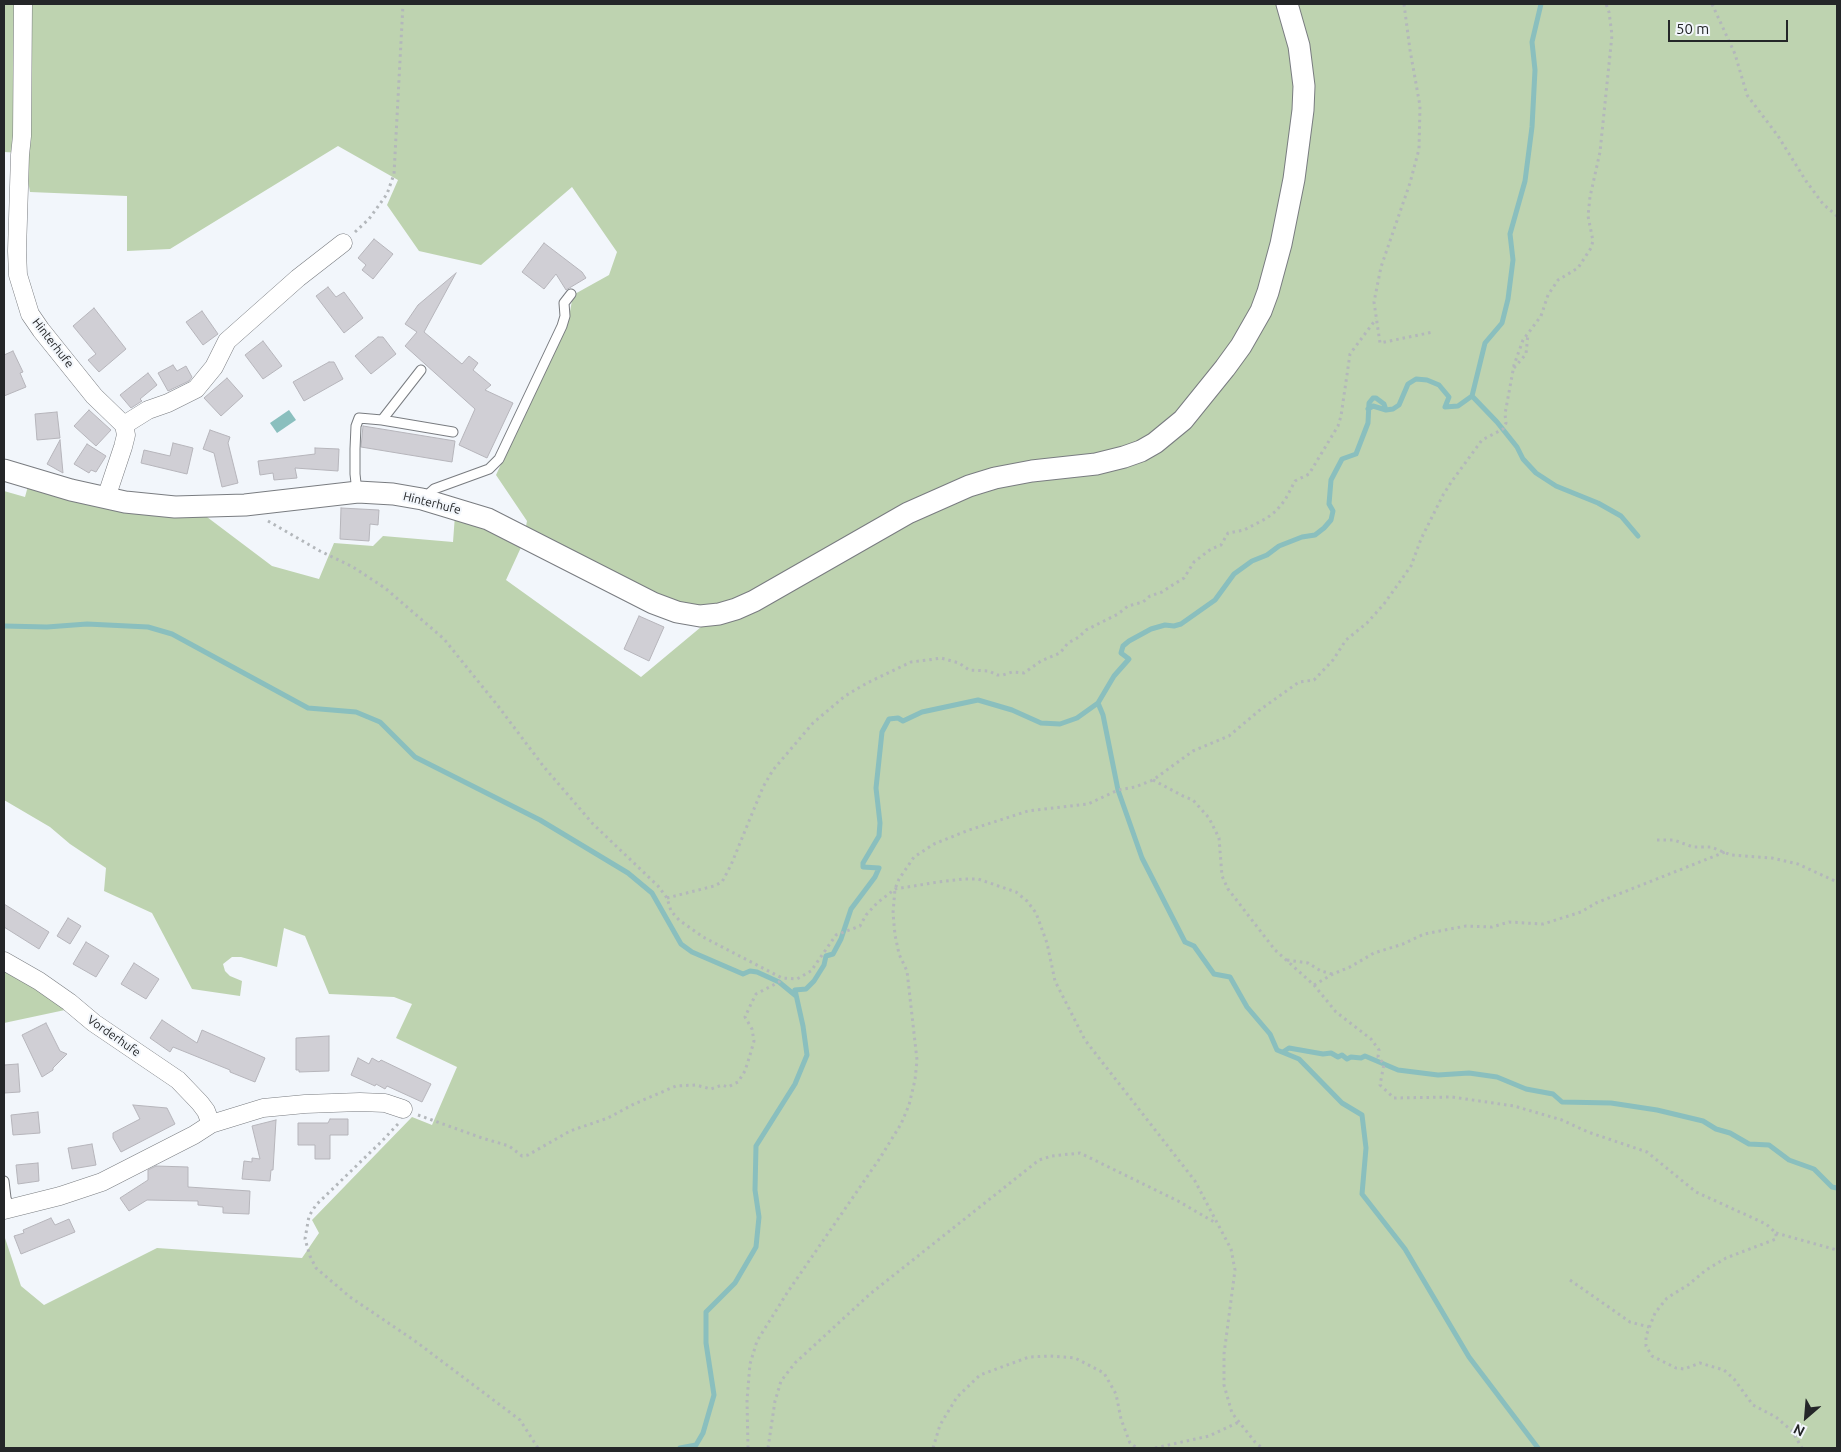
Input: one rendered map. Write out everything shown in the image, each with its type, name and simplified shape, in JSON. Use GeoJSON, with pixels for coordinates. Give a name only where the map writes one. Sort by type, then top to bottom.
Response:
{"type":"FeatureCollection","features":[{"type":"Feature","properties":{"kind":"street","name":"Hinterhufe"},"geometry":{"type":"LineString","coordinates":[[23,4],[18,276],[30,314],[41,330],[94,396],[124,425]]}},
{"type":"Feature","properties":{"kind":"street","name":"Hinterhufe"},"geometry":{"type":"LineString","coordinates":[[4,470],[71,490],[106,498],[125,502],[175,507],[245,505],[358,492],[393,494],[422,499],[488,520],[652,603],[677,612],[700,616],[719,614],[736,608],[754,601],[908,513],[969,486],[995,478],[1032,471],[1096,464],[1124,458],[1155,443],[1183,420],[1241,346],[1261,311],[1281,244],[1294,178],[1303,110],[1304,86],[1299,46],[1287,4]]}},
{"type":"Feature","properties":{"kind":"street"},"geometry":{"type":"LineString","coordinates":[[106,498],[126,435],[124,425],[148,410],[168,403],[196,389],[214,367],[228,341],[298,278],[343,243]]}},
{"type":"Feature","properties":{"kind":"street","name":"Vorderhufe"},"geometry":{"type":"LineString","coordinates":[[4,961],[39,981],[69,1002],[94,1024],[178,1080],[200,1103],[211,1124]]}},
{"type":"Feature","properties":{"kind":"street"},"geometry":{"type":"LineString","coordinates":[[7,1209],[60,1196],[102,1182],[194,1135],[211,1124],[263,1108],[360,1102],[385,1104],[402,1109]]}},
{"type":"Feature","properties":{"kind":"lane"},"geometry":{"type":"LineString","coordinates":[[422,499],[434,489],[489,469],[498,459],[562,326],[565,316],[564,303],[571,294]]}},
{"type":"Feature","properties":{"kind":"lane"},"geometry":{"type":"LineString","coordinates":[[382,420],[421,370]]}},
{"type":"Feature","properties":{"kind":"lane"},"geometry":{"type":"LineString","coordinates":[[358,492],[355,474],[356,426],[360,418],[453,432]]}},
{"type":"Feature","properties":{"kind":"lane"},"geometry":{"type":"LineString","coordinates":[[4,1181],[7,1209]]}},
{"type":"Feature","properties":{"kind":"path"},"geometry":{"type":"LineString","coordinates":[[343,243],[369,219],[378,207],[387,194],[394,174],[403,4]]}},
{"type":"Feature","properties":{"kind":"path"},"geometry":{"type":"LineString","coordinates":[[1404,4],[1420,106],[1419,149],[1410,183],[1381,267],[1374,302],[1380,342],[1434,332]]}},
{"type":"Feature","properties":{"kind":"path"},"geometry":{"type":"LineString","coordinates":[[748,1448],[747,1400],[750,1364],[757,1341],[787,1293],[892,1140],[901,1124],[913,1089],[917,1060],[907,972],[899,954],[893,913],[895,889],[898,879],[914,857],[934,844],[969,830],[1028,811],[1088,804],[1118,790],[1135,787],[1153,780],[1193,751],[1229,736],[1261,708],[1299,682],[1314,680],[1333,660],[1346,640],[1367,623],[1384,604],[1411,566],[1421,538],[1452,481],[1482,440],[1503,429],[1506,423],[1505,414],[1516,354],[1523,340],[1541,316],[1552,287],[1558,280],[1578,268],[1591,248],[1593,242],[1588,216],[1590,197],[1600,152],[1612,35],[1606,4]]}},
{"type":"Feature","properties":{"kind":"path"},"geometry":{"type":"LineString","coordinates":[[1712,4],[1735,54],[1747,95],[1778,136],[1823,204],[1837,216]]}},
{"type":"Feature","properties":{"kind":"path"},"geometry":{"type":"LineString","coordinates":[[667,898],[714,886],[722,882],[731,865],[763,787],[781,760],[813,723],[845,696],[912,662],[941,658],[958,663],[969,670],[989,671],[997,675],[1012,672],[1024,673],[1041,661],[1060,653],[1068,643],[1079,638],[1084,631],[1118,614],[1128,606],[1143,602],[1150,596],[1162,592],[1184,578],[1194,562],[1211,549],[1221,545],[1228,533],[1244,530],[1267,518],[1286,500],[1295,481],[1308,474],[1338,426],[1350,354],[1376,319]]}},
{"type":"Feature","properties":{"kind":"path"},"geometry":{"type":"LineString","coordinates":[[1513,369],[1526,354],[1528,334]]}},
{"type":"Feature","properties":{"kind":"path"},"geometry":{"type":"LineString","coordinates":[[245,505],[256,515],[353,567],[384,588],[444,639],[544,767],[593,824],[658,886],[667,898],[671,910],[679,920],[703,937],[782,978],[797,979],[810,971],[836,935],[860,926],[866,915],[877,903],[895,889],[938,882],[978,879],[1016,892],[1027,901],[1036,912],[1048,943],[1056,981],[1085,1040],[1195,1181],[1230,1249],[1235,1270],[1224,1354],[1224,1385],[1232,1413],[1262,1448]]}},
{"type":"Feature","properties":{"kind":"path"},"geometry":{"type":"LineString","coordinates":[[1153,780],[1194,800],[1209,818],[1219,838],[1222,876],[1228,889],[1275,950],[1314,986],[1336,1012],[1372,1039],[1379,1050],[1378,1057],[1384,1064],[1380,1085],[1394,1098],[1452,1097],[1514,1106],[1562,1120],[1588,1132],[1647,1152],[1696,1192],[1766,1224],[1776,1233],[1837,1250]]}},
{"type":"Feature","properties":{"kind":"path"},"geometry":{"type":"LineString","coordinates":[[1657,840],[1674,840],[1693,848],[1711,847],[1731,855],[1772,858],[1798,864],[1837,882]]}},
{"type":"Feature","properties":{"kind":"path"},"geometry":{"type":"LineString","coordinates":[[1314,986],[1374,953],[1402,944],[1424,934],[1466,926],[1492,927],[1509,922],[1543,924],[1581,912],[1596,903],[1725,852]]}},
{"type":"Feature","properties":{"kind":"path"},"geometry":{"type":"LineString","coordinates":[[1287,960],[1308,963],[1321,971],[1333,974]]}},
{"type":"Feature","properties":{"kind":"path"},"geometry":{"type":"LineString","coordinates":[[538,1448],[520,1420],[395,1327],[350,1297],[316,1268],[305,1239],[309,1216],[312,1210],[397,1126],[402,1109],[509,1146],[522,1156],[528,1156],[570,1131],[608,1118],[642,1100],[676,1086],[696,1085],[711,1089],[738,1082],[745,1071],[754,1041],[752,1029],[745,1017],[756,994],[779,982],[782,978]]}},
{"type":"Feature","properties":{"kind":"path"},"geometry":{"type":"LineString","coordinates":[[768,1448],[775,1401],[782,1381],[795,1363],[870,1294],[1039,1160],[1052,1156],[1080,1153],[1178,1201],[1217,1224]]}},
{"type":"Feature","properties":{"kind":"path"},"geometry":{"type":"LineString","coordinates":[[1776,1233],[1776,1239],[1726,1258],[1668,1298],[1655,1313],[1646,1336],[1646,1346],[1652,1356],[1676,1368],[1684,1369],[1700,1363],[1724,1370],[1734,1379],[1753,1405],[1776,1417],[1792,1431],[1802,1448]]}},
{"type":"Feature","properties":{"kind":"path"},"geometry":{"type":"LineString","coordinates":[[1570,1280],[1630,1322],[1649,1327]]}},
{"type":"Feature","properties":{"kind":"path"},"geometry":{"type":"LineString","coordinates":[[933,1448],[940,1425],[957,1398],[980,1375],[1029,1357],[1050,1356],[1075,1358],[1104,1373],[1116,1394],[1121,1419],[1130,1443],[1137,1448]]}},
{"type":"Feature","properties":{"kind":"path"},"geometry":{"type":"LineString","coordinates":[[1155,1448],[1209,1436],[1239,1422]]}},
{"type":"Feature","properties":{"kind":"green space"},"geometry":{"type":"Polygon","coordinates":[[[4,4],[1837,4],[1837,1448],[4,1448],[4,1235],[21,1286],[44,1305],[157,1248],[302,1258],[319,1233],[312,1220],[412,1117],[432,1125],[457,1067],[396,1038],[412,1004],[394,997],[329,994],[305,936],[284,928],[277,967],[241,957],[232,957],[223,964],[225,971],[230,976],[242,981],[240,996],[192,989],[152,913],[104,891],[106,868],[70,844],[50,827],[4,800],[4,491],[25,497],[28,486],[207,517],[272,566],[319,579],[334,543],[373,546],[383,536],[453,542],[455,515],[523,542],[527,521],[496,475],[569,317],[573,295],[609,275],[617,252],[572,187],[481,265],[419,251],[387,205],[398,180],[338,146],[170,249],[127,251],[127,196],[30,192],[23,153],[4,152],[4,4]],[[523,543],[506,580],[641,677],[701,626],[523,543]]]}},
{"type":"Feature","properties":{"kind":"green space"},"geometry":{"type":"Polygon","coordinates":[[[4,966],[66,1009],[4,1023],[4,966]]]}},
{"type":"Feature","properties":{"kind":"water"},"geometry":{"type":"Polygon","coordinates":[[[289,410],[296,420],[277,433],[270,423],[289,410]]]}},
{"type":"Feature","properties":{"kind":"building"},"geometry":{"type":"Polygon","coordinates":[[[374,239],[393,254],[373,279],[362,270],[366,265],[358,258],[374,239]]]}},
{"type":"Feature","properties":{"kind":"building"},"geometry":{"type":"Polygon","coordinates":[[[544,243],[582,272],[586,278],[566,290],[556,274],[544,289],[522,272],[544,243]]]}},
{"type":"Feature","properties":{"kind":"building"},"geometry":{"type":"Polygon","coordinates":[[[456,273],[424,332],[462,364],[469,356],[478,363],[473,370],[491,385],[485,390],[513,403],[487,458],[459,445],[475,409],[405,346],[417,332],[405,324],[418,305],[456,273]]]}},
{"type":"Feature","properties":{"kind":"building"},"geometry":{"type":"Polygon","coordinates":[[[328,287],[336,297],[344,292],[363,318],[344,333],[316,296],[328,287]]]}},
{"type":"Feature","properties":{"kind":"building"},"geometry":{"type":"Polygon","coordinates":[[[94,308],[126,349],[99,372],[88,360],[96,354],[73,326],[94,308]]]}},
{"type":"Feature","properties":{"kind":"building"},"geometry":{"type":"Polygon","coordinates":[[[202,311],[218,334],[203,345],[186,322],[202,311]]]}},
{"type":"Feature","properties":{"kind":"building"},"geometry":{"type":"Polygon","coordinates":[[[378,337],[383,337],[396,354],[371,374],[355,356],[378,337]]]}},
{"type":"Feature","properties":{"kind":"building"},"geometry":{"type":"Polygon","coordinates":[[[263,341],[282,366],[263,379],[245,355],[263,341]]]}},
{"type":"Feature","properties":{"kind":"building"},"geometry":{"type":"Polygon","coordinates":[[[13,351],[23,372],[20,373],[26,387],[4,396],[4,355],[13,351]]]}},
{"type":"Feature","properties":{"kind":"building"},"geometry":{"type":"Polygon","coordinates":[[[329,362],[334,362],[343,379],[304,401],[293,382],[329,362]]]}},
{"type":"Feature","properties":{"kind":"building"},"geometry":{"type":"Polygon","coordinates":[[[173,365],[177,371],[186,366],[192,377],[189,381],[168,391],[158,373],[173,365]]]}},
{"type":"Feature","properties":{"kind":"building"},"geometry":{"type":"Polygon","coordinates":[[[148,373],[157,385],[140,399],[142,401],[131,408],[120,395],[148,373]]]}},
{"type":"Feature","properties":{"kind":"building"},"geometry":{"type":"Polygon","coordinates":[[[227,378],[243,396],[221,416],[204,398],[227,378]]]}},
{"type":"Feature","properties":{"kind":"building"},"geometry":{"type":"Polygon","coordinates":[[[89,410],[111,430],[96,446],[74,426],[89,410]]]}},
{"type":"Feature","properties":{"kind":"building"},"geometry":{"type":"Polygon","coordinates":[[[57,412],[60,438],[37,440],[35,414],[57,412]]]}},
{"type":"Feature","properties":{"kind":"building"},"geometry":{"type":"Polygon","coordinates":[[[363,426],[455,441],[452,462],[361,447],[363,426]]]}},
{"type":"Feature","properties":{"kind":"building"},"geometry":{"type":"Polygon","coordinates":[[[210,430],[230,437],[228,443],[238,483],[222,487],[214,453],[203,449],[210,430]]]}},
{"type":"Feature","properties":{"kind":"building"},"geometry":{"type":"Polygon","coordinates":[[[60,440],[63,473],[47,464],[60,440]]]}},
{"type":"Feature","properties":{"kind":"building"},"geometry":{"type":"Polygon","coordinates":[[[173,443],[193,448],[187,474],[141,463],[144,450],[170,456],[173,443]]]}},
{"type":"Feature","properties":{"kind":"building"},"geometry":{"type":"Polygon","coordinates":[[[87,444],[106,456],[96,472],[91,470],[89,473],[74,464],[87,444]]]}},
{"type":"Feature","properties":{"kind":"building"},"geometry":{"type":"Polygon","coordinates":[[[315,448],[339,449],[338,471],[295,468],[297,478],[274,480],[273,473],[260,475],[258,461],[315,454],[315,448]]]}},
{"type":"Feature","properties":{"kind":"building"},"geometry":{"type":"Polygon","coordinates":[[[341,508],[379,510],[378,525],[370,524],[369,541],[340,539],[341,508]]]}},
{"type":"Feature","properties":{"kind":"building"},"geometry":{"type":"Polygon","coordinates":[[[639,616],[664,627],[649,661],[624,649],[639,616]]]}},
{"type":"Feature","properties":{"kind":"building"},"geometry":{"type":"Polygon","coordinates":[[[4,904],[49,932],[39,949],[4,927],[4,904]]]}},
{"type":"Feature","properties":{"kind":"building"},"geometry":{"type":"Polygon","coordinates":[[[68,918],[81,926],[70,944],[57,936],[68,918]]]}},
{"type":"Feature","properties":{"kind":"building"},"geometry":{"type":"Polygon","coordinates":[[[86,942],[109,956],[96,977],[73,964],[86,942]]]}},
{"type":"Feature","properties":{"kind":"building"},"geometry":{"type":"Polygon","coordinates":[[[134,963],[159,979],[146,999],[121,984],[134,963]]]}},
{"type":"Feature","properties":{"kind":"building"},"geometry":{"type":"Polygon","coordinates":[[[162,1020],[197,1043],[202,1030],[265,1058],[255,1082],[173,1047],[170,1052],[150,1038],[162,1020]]]}},
{"type":"Feature","properties":{"kind":"building"},"geometry":{"type":"Polygon","coordinates":[[[46,1023],[60,1051],[67,1054],[53,1070],[42,1077],[22,1035],[46,1023]]]}},
{"type":"Feature","properties":{"kind":"building"},"geometry":{"type":"Polygon","coordinates":[[[329,1036],[329,1071],[299,1072],[299,1070],[296,1070],[296,1038],[329,1036]]]}},
{"type":"Feature","properties":{"kind":"building"},"geometry":{"type":"Polygon","coordinates":[[[358,1058],[369,1064],[372,1058],[379,1062],[381,1060],[431,1084],[422,1102],[387,1086],[385,1089],[376,1084],[375,1086],[351,1075],[358,1058]]]}},
{"type":"Feature","properties":{"kind":"building"},"geometry":{"type":"Polygon","coordinates":[[[18,1064],[20,1092],[4,1093],[4,1065],[18,1064]]]}},
{"type":"Feature","properties":{"kind":"building"},"geometry":{"type":"Polygon","coordinates":[[[133,1105],[167,1108],[175,1124],[121,1152],[113,1138],[113,1133],[140,1119],[133,1105]]]}},
{"type":"Feature","properties":{"kind":"building"},"geometry":{"type":"Polygon","coordinates":[[[38,1112],[40,1133],[13,1135],[11,1115],[38,1112]]]}},
{"type":"Feature","properties":{"kind":"building"},"geometry":{"type":"Polygon","coordinates":[[[330,1119],[348,1119],[348,1135],[330,1135],[330,1159],[315,1159],[315,1145],[298,1145],[298,1123],[328,1123],[330,1119]]]}},
{"type":"Feature","properties":{"kind":"building"},"geometry":{"type":"Polygon","coordinates":[[[276,1120],[273,1170],[271,1170],[270,1181],[242,1179],[244,1161],[252,1162],[252,1158],[260,1159],[252,1126],[276,1120]]]}},
{"type":"Feature","properties":{"kind":"building"},"geometry":{"type":"Polygon","coordinates":[[[92,1144],[96,1165],[72,1169],[68,1148],[92,1144]]]}},
{"type":"Feature","properties":{"kind":"building"},"geometry":{"type":"Polygon","coordinates":[[[38,1163],[39,1181],[18,1184],[16,1165],[38,1163]]]}},
{"type":"Feature","properties":{"kind":"building"},"geometry":{"type":"Polygon","coordinates":[[[156,1166],[188,1167],[188,1187],[250,1191],[249,1214],[223,1213],[223,1207],[198,1205],[198,1201],[147,1200],[129,1211],[120,1198],[148,1180],[148,1170],[156,1166]]]}},
{"type":"Feature","properties":{"kind":"building"},"geometry":{"type":"Polygon","coordinates":[[[51,1218],[55,1225],[69,1219],[75,1232],[21,1254],[14,1236],[24,1233],[23,1230],[51,1218]]]}},
{"type":"Feature","properties":{"kind":"waterway"},"geometry":{"type":"LineString","coordinates":[[1368,409],[1373,406],[1386,410],[1393,409],[1399,405],[1408,384],[1416,379],[1427,380],[1439,385],[1449,397],[1445,407],[1458,406],[1472,396],[1485,343],[1502,323],[1508,299],[1513,260],[1510,234],[1525,181],[1532,127],[1535,70],[1532,42],[1541,4]]}},
{"type":"Feature","properties":{"kind":"waterway"},"geometry":{"type":"LineString","coordinates":[[1472,396],[1497,422],[1517,447],[1523,459],[1536,473],[1556,486],[1598,503],[1621,516],[1638,536]]}},
{"type":"Feature","properties":{"kind":"waterway"},"geometry":{"type":"LineString","coordinates":[[680,1448],[696,1445],[703,1433],[714,1395],[706,1343],[706,1312],[735,1283],[756,1247],[759,1217],[755,1190],[756,1146],[795,1084],[807,1055],[795,990],[806,989],[814,981],[824,965],[826,956],[833,954],[841,939],[851,909],[875,877],[879,868],[863,867],[863,863],[879,836],[880,823],[876,788],[882,732],[889,719],[898,718],[903,721],[922,712],[978,700],[1012,710],[1041,723],[1060,724],[1077,718],[1098,703],[1114,676],[1129,659],[1121,653],[1123,646],[1129,641],[1151,629],[1165,625],[1174,626],[1181,624],[1215,600],[1234,574],[1252,561],[1267,555],[1279,546],[1302,537],[1315,535],[1324,528],[1331,520],[1333,511],[1329,504],[1331,480],[1342,459],[1356,454],[1368,423],[1369,403],[1373,398],[1376,398],[1384,404],[1386,410]]}},
{"type":"Feature","properties":{"kind":"waterway"},"geometry":{"type":"LineString","coordinates":[[4,626],[47,627],[87,624],[148,627],[172,634],[308,708],[356,712],[380,722],[415,757],[540,820],[628,873],[652,893],[681,944],[692,952],[743,974],[750,971],[757,972],[779,982],[796,996]]}},
{"type":"Feature","properties":{"kind":"waterway"},"geometry":{"type":"LineString","coordinates":[[1098,703],[1103,715],[1118,790],[1142,858],[1185,942],[1194,946],[1214,974],[1230,977],[1247,1007],[1270,1034],[1277,1050],[1299,1059],[1342,1103],[1362,1115],[1366,1148],[1362,1194],[1405,1249],[1469,1357],[1538,1448]]}},
{"type":"Feature","properties":{"kind":"waterway"},"geometry":{"type":"LineString","coordinates":[[1283,1052],[1289,1048],[1323,1054],[1331,1053],[1338,1057],[1342,1055],[1347,1059],[1365,1056],[1398,1070],[1438,1075],[1469,1073],[1497,1077],[1526,1089],[1553,1094],[1562,1102],[1611,1103],[1657,1110],[1703,1121],[1749,1144],[1769,1145],[1789,1160],[1814,1169],[1832,1187],[1837,1188]]}}]}
